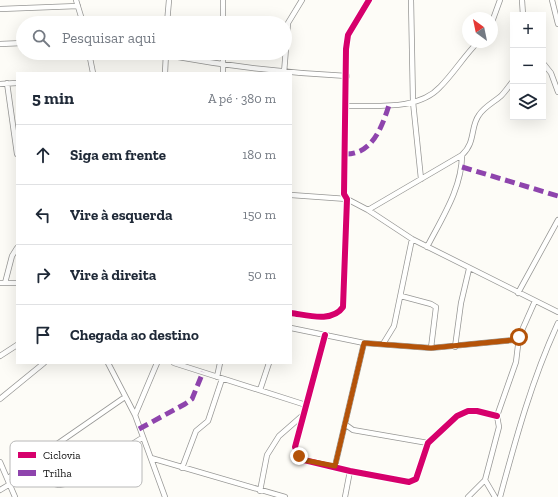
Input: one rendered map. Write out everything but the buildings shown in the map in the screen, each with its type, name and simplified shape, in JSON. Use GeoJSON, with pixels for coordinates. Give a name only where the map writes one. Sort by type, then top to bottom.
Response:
{"type":"FeatureCollection","features":[{"type":"Feature","properties":{"kind":"street"},"geometry":{"type":"LineString","coordinates":[[76,0],[81,16]]}},
{"type":"Feature","properties":{"kind":"street"},"geometry":{"type":"LineString","coordinates":[[168,16],[169,0]]}},
{"type":"Feature","properties":{"kind":"street"},"geometry":{"type":"LineString","coordinates":[[223,0],[223,16]]}},
{"type":"Feature","properties":{"kind":"street"},"geometry":{"type":"LineString","coordinates":[[292,16],[302,0]]}},
{"type":"Feature","properties":{"kind":"street"},"geometry":{"type":"LineString","coordinates":[[292,313],[326,317],[335,315],[342,307],[347,199],[344,194],[347,76],[346,49],[348,35],[369,0]]}},
{"type":"Feature","properties":{"kind":"street"},"geometry":{"type":"LineString","coordinates":[[411,0],[412,102],[420,179]]}},
{"type":"Feature","properties":{"kind":"street"},"geometry":{"type":"LineString","coordinates":[[496,12],[500,0]]}},
{"type":"Feature","properties":{"kind":"street"},"geometry":{"type":"LineString","coordinates":[[522,0],[523,12]]}},
{"type":"Feature","properties":{"kind":"street"},"geometry":{"type":"LineString","coordinates":[[552,0],[558,24]]}},
{"type":"Feature","properties":{"kind":"street"},"geometry":{"type":"LineString","coordinates":[[0,9],[78,6]]}},
{"type":"Feature","properties":{"kind":"street"},"geometry":{"type":"LineString","coordinates":[[0,44],[16,43]]}},
{"type":"Feature","properties":{"kind":"street"},"geometry":{"type":"LineString","coordinates":[[346,106],[389,105],[412,102],[439,88],[473,48]]}},
{"type":"Feature","properties":{"kind":"street"},"geometry":{"type":"LineString","coordinates":[[90,60],[93,72]]}},
{"type":"Feature","properties":{"kind":"street"},"geometry":{"type":"LineString","coordinates":[[165,72],[166,60]]}},
{"type":"Feature","properties":{"kind":"street"},"geometry":{"type":"LineString","coordinates":[[197,60],[276,72]]}},
{"type":"Feature","properties":{"kind":"street"},"geometry":{"type":"LineString","coordinates":[[223,60],[223,72]]}},
{"type":"Feature","properties":{"kind":"street"},"geometry":{"type":"LineString","coordinates":[[284,72],[285,60]]}},
{"type":"Feature","properties":{"kind":"street"},"geometry":{"type":"LineString","coordinates":[[546,67],[551,73],[558,92]]}},
{"type":"Feature","properties":{"kind":"street"},"geometry":{"type":"LineString","coordinates":[[292,73],[347,76]]}},
{"type":"Feature","properties":{"kind":"street"},"geometry":{"type":"LineString","coordinates":[[7,83],[16,147]]}},
{"type":"Feature","properties":{"kind":"street"},"geometry":{"type":"LineString","coordinates":[[0,84],[16,83]]}},
{"type":"Feature","properties":{"kind":"street"},"geometry":{"type":"LineString","coordinates":[[368,210],[468,149],[473,137],[476,120],[480,114],[510,84]]}},
{"type":"Feature","properties":{"kind":"street"},"geometry":{"type":"LineString","coordinates":[[427,247],[455,192],[462,167],[462,154]]}},
{"type":"Feature","properties":{"kind":"street"},"geometry":{"type":"LineString","coordinates":[[292,195],[347,199],[368,210],[412,240],[558,312]]}},
{"type":"Feature","properties":{"kind":"street"},"geometry":{"type":"LineString","coordinates":[[518,292],[558,220]]}},
{"type":"Feature","properties":{"kind":"street"},"geometry":{"type":"LineString","coordinates":[[383,344],[394,326],[412,240]]}},
{"type":"Feature","properties":{"kind":"street"},"geometry":{"type":"LineString","coordinates":[[16,250],[12,256],[3,283],[16,283]]}},
{"type":"Feature","properties":{"kind":"street"},"geometry":{"type":"LineString","coordinates":[[455,347],[461,303],[469,268]]}},
{"type":"Feature","properties":{"kind":"street"},"geometry":{"type":"LineString","coordinates":[[401,296],[431,304],[436,307],[431,348]]}},
{"type":"Feature","properties":{"kind":"street"},"geometry":{"type":"LineString","coordinates":[[468,497],[485,480],[499,427],[497,416],[516,362],[519,337],[535,301]]}},
{"type":"Feature","properties":{"kind":"street"},"geometry":{"type":"LineString","coordinates":[[500,497],[524,411],[543,356],[558,323]]}},
{"type":"Feature","properties":{"kind":"street"},"geometry":{"type":"LineString","coordinates":[[292,328],[364,343],[431,348],[455,347],[514,340],[519,337]]}},
{"type":"Feature","properties":{"kind":"street"},"geometry":{"type":"LineString","coordinates":[[325,335],[295,447],[296,451],[304,460],[398,481],[413,481],[416,478],[428,443],[446,424],[457,416],[468,411],[477,411],[497,416]]}},
{"type":"Feature","properties":{"kind":"street"},"geometry":{"type":"LineString","coordinates":[[335,466],[346,425],[364,343]]}},
{"type":"Feature","properties":{"kind":"street"},"geometry":{"type":"LineString","coordinates":[[0,356],[16,346]]}},
{"type":"Feature","properties":{"kind":"street"},"geometry":{"type":"LineString","coordinates":[[0,399],[43,364]]}},
{"type":"Feature","properties":{"kind":"street"},"geometry":{"type":"LineString","coordinates":[[108,364],[134,415],[165,497]]}},
{"type":"Feature","properties":{"kind":"street"},"geometry":{"type":"LineString","coordinates":[[134,415],[157,364]]}},
{"type":"Feature","properties":{"kind":"street"},"geometry":{"type":"LineString","coordinates":[[177,364],[306,405]]}},
{"type":"Feature","properties":{"kind":"street"},"geometry":{"type":"LineString","coordinates":[[182,468],[196,431],[208,421],[219,378],[220,364]]}},
{"type":"Feature","properties":{"kind":"street"},"geometry":{"type":"LineString","coordinates":[[260,390],[269,364]]}},
{"type":"Feature","properties":{"kind":"street"},"geometry":{"type":"LineString","coordinates":[[61,441],[125,397]]}},
{"type":"Feature","properties":{"kind":"street"},"geometry":{"type":"LineString","coordinates":[[260,491],[267,455],[279,436],[304,414]]}},
{"type":"Feature","properties":{"kind":"street"},"geometry":{"type":"LineString","coordinates":[[346,425],[353,430],[428,443]]}},
{"type":"Feature","properties":{"kind":"street"},"geometry":{"type":"LineString","coordinates":[[137,441],[142,438]]}},
{"type":"Feature","properties":{"kind":"street"},"geometry":{"type":"LineString","coordinates":[[150,458],[285,497]]}},
{"type":"Feature","properties":{"kind":"street"},"geometry":{"type":"LineString","coordinates":[[0,462],[10,484],[0,490]]}},
{"type":"Feature","properties":{"kind":"street"},"geometry":{"type":"LineString","coordinates":[[345,497],[350,471]]}},
{"type":"Feature","properties":{"kind":"street"},"geometry":{"type":"LineString","coordinates":[[485,480],[495,497]]}},
{"type":"Feature","properties":{"kind":"street"},"geometry":{"type":"LineString","coordinates":[[11,487],[15,497]]}},
{"type":"Feature","properties":{"kind":"marked path"},"geometry":{"type":"LineString","coordinates":[[345,154],[354,153],[369,145],[379,130],[389,105]]}},
{"type":"Feature","properties":{"kind":"marked path"},"geometry":{"type":"LineString","coordinates":[[462,167],[558,196]]}},
{"type":"Feature","properties":{"kind":"marked path"},"geometry":{"type":"LineString","coordinates":[[139,429],[192,399],[203,372]]}},
{"type":"Feature","properties":{"kind":"cycle path"},"geometry":{"type":"LineString","coordinates":[[292,313],[319,317],[332,315],[343,307],[347,199],[344,194],[346,49],[348,35],[369,0]]}},
{"type":"Feature","properties":{"kind":"cycle path"},"geometry":{"type":"LineString","coordinates":[[325,335],[295,447],[299,456],[304,460],[350,471],[409,482],[416,479],[428,443],[457,416],[468,411],[477,411],[497,416]]}},
{"type":"Feature","properties":{"kind":"route"},"geometry":{"type":"LineString","coordinates":[[299,456],[304,460],[335,466],[346,425],[364,343],[431,348],[455,347],[514,340],[519,337]]}}]}
